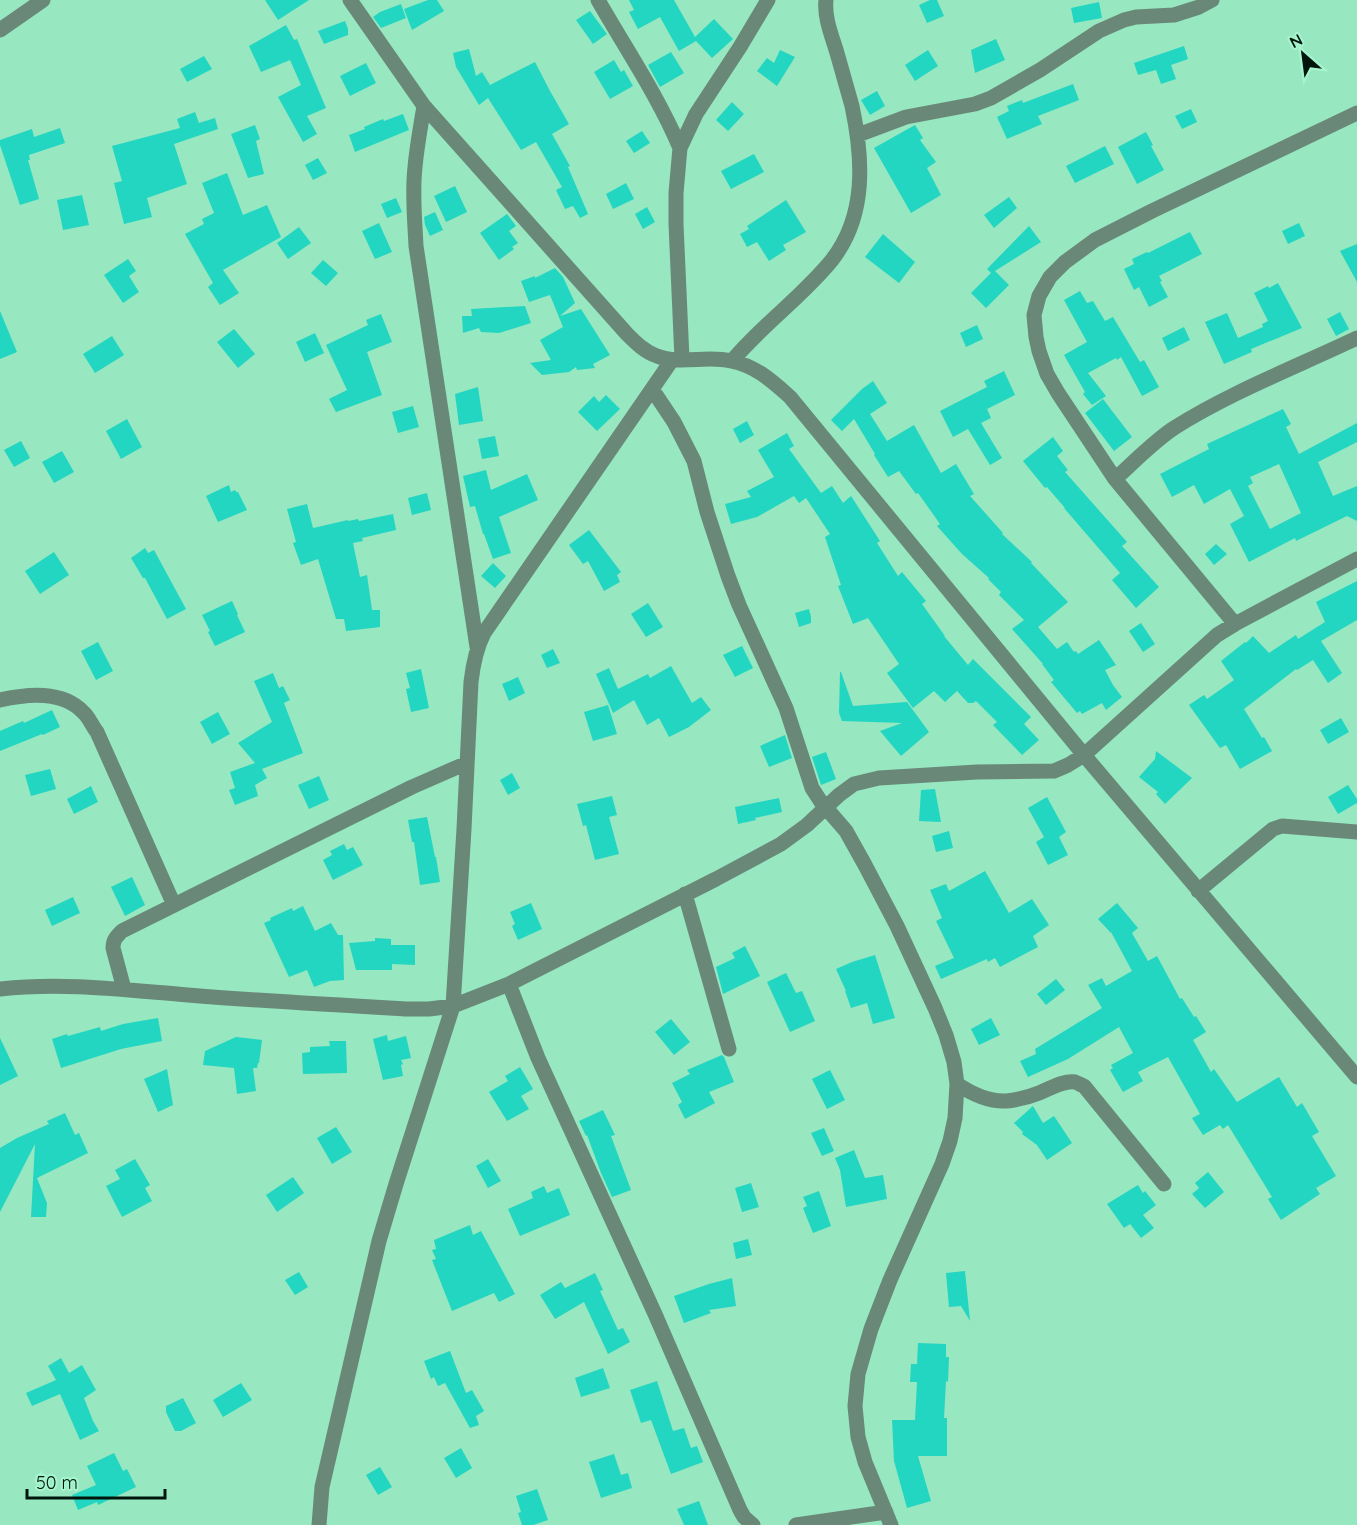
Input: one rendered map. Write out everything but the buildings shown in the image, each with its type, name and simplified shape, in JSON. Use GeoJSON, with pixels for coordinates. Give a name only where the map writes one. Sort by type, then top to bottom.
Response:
{"type":"FeatureCollection","features":[{"type":"Feature","properties":{"kind":"street"},"geometry":{"type":"LineString","coordinates":[[0,30],[43,0]]}},
{"type":"Feature","properties":{"kind":"street"},"geometry":{"type":"LineString","coordinates":[[350,0],[424,106],[641,348],[657,356],[677,359],[718,358],[749,366],[767,376],[790,397],[1084,755],[1357,1077]]}},
{"type":"Feature","properties":{"kind":"street"},"geometry":{"type":"LineString","coordinates":[[598,0],[657,99],[680,148]]}},
{"type":"Feature","properties":{"kind":"street"},"geometry":{"type":"LineString","coordinates":[[319,1525],[322,1487],[380,1241],[399,1173],[453,1006],[471,682],[477,647],[484,633],[652,389],[677,359],[676,194],[680,148],[696,114],[740,48],[768,0]]}},
{"type":"Feature","properties":{"kind":"street"},"geometry":{"type":"LineString","coordinates":[[732,361],[749,341],[832,259],[853,220],[860,166],[858,135],[847,87],[828,26],[826,0]]}},
{"type":"Feature","properties":{"kind":"street"},"geometry":{"type":"LineString","coordinates":[[858,135],[906,117],[975,104],[991,98],[1040,70],[1100,31],[1124,20],[1181,13],[1212,0]]}},
{"type":"Feature","properties":{"kind":"street"},"geometry":{"type":"LineString","coordinates":[[424,106],[414,180],[416,246],[477,647]]}},
{"type":"Feature","properties":{"kind":"street"},"geometry":{"type":"LineString","coordinates":[[1235,624],[1115,479],[1058,393],[1047,374],[1039,351],[1034,315],[1039,296],[1050,277],[1065,262],[1095,240],[1357,113]]}},
{"type":"Feature","properties":{"kind":"street"},"geometry":{"type":"LineString","coordinates":[[1115,479],[1173,429],[1232,396],[1357,338]]}},
{"type":"Feature","properties":{"kind":"street"},"geometry":{"type":"LineString","coordinates":[[652,389],[674,422],[694,460],[707,512],[731,586],[786,708],[812,788],[846,831],[897,927],[946,1035],[954,1062],[957,1084],[956,1118],[948,1149],[890,1280],[871,1329],[858,1374],[855,1406],[858,1437],[889,1519],[796,1525]]}},
{"type":"Feature","properties":{"kind":"street"},"geometry":{"type":"LineString","coordinates":[[0,989],[29,986],[124,989],[408,1009],[453,1006],[509,984],[781,844],[807,825],[846,789],[867,780],[977,772],[1054,771],[1068,765],[1084,755],[1217,635],[1357,559]]}},
{"type":"Feature","properties":{"kind":"street"},"geometry":{"type":"LineString","coordinates":[[0,700],[35,694],[55,697],[71,703],[84,712],[101,742],[174,905]]}},
{"type":"Feature","properties":{"kind":"street"},"geometry":{"type":"LineString","coordinates":[[124,989],[113,948],[113,942],[122,932],[412,787],[467,763]]}},
{"type":"Feature","properties":{"kind":"street"},"geometry":{"type":"LineString","coordinates":[[1198,891],[1273,829],[1282,826],[1357,832]]}},
{"type":"Feature","properties":{"kind":"street"},"geometry":{"type":"LineString","coordinates":[[685,894],[729,1049]]}},
{"type":"Feature","properties":{"kind":"street"},"geometry":{"type":"LineString","coordinates":[[509,984],[538,1058],[655,1314],[740,1510],[753,1525]]}},
{"type":"Feature","properties":{"kind":"street"},"geometry":{"type":"LineString","coordinates":[[957,1084],[972,1094],[1005,1101],[1037,1094],[1066,1083],[1075,1082],[1084,1086],[1164,1184]]}}]}
